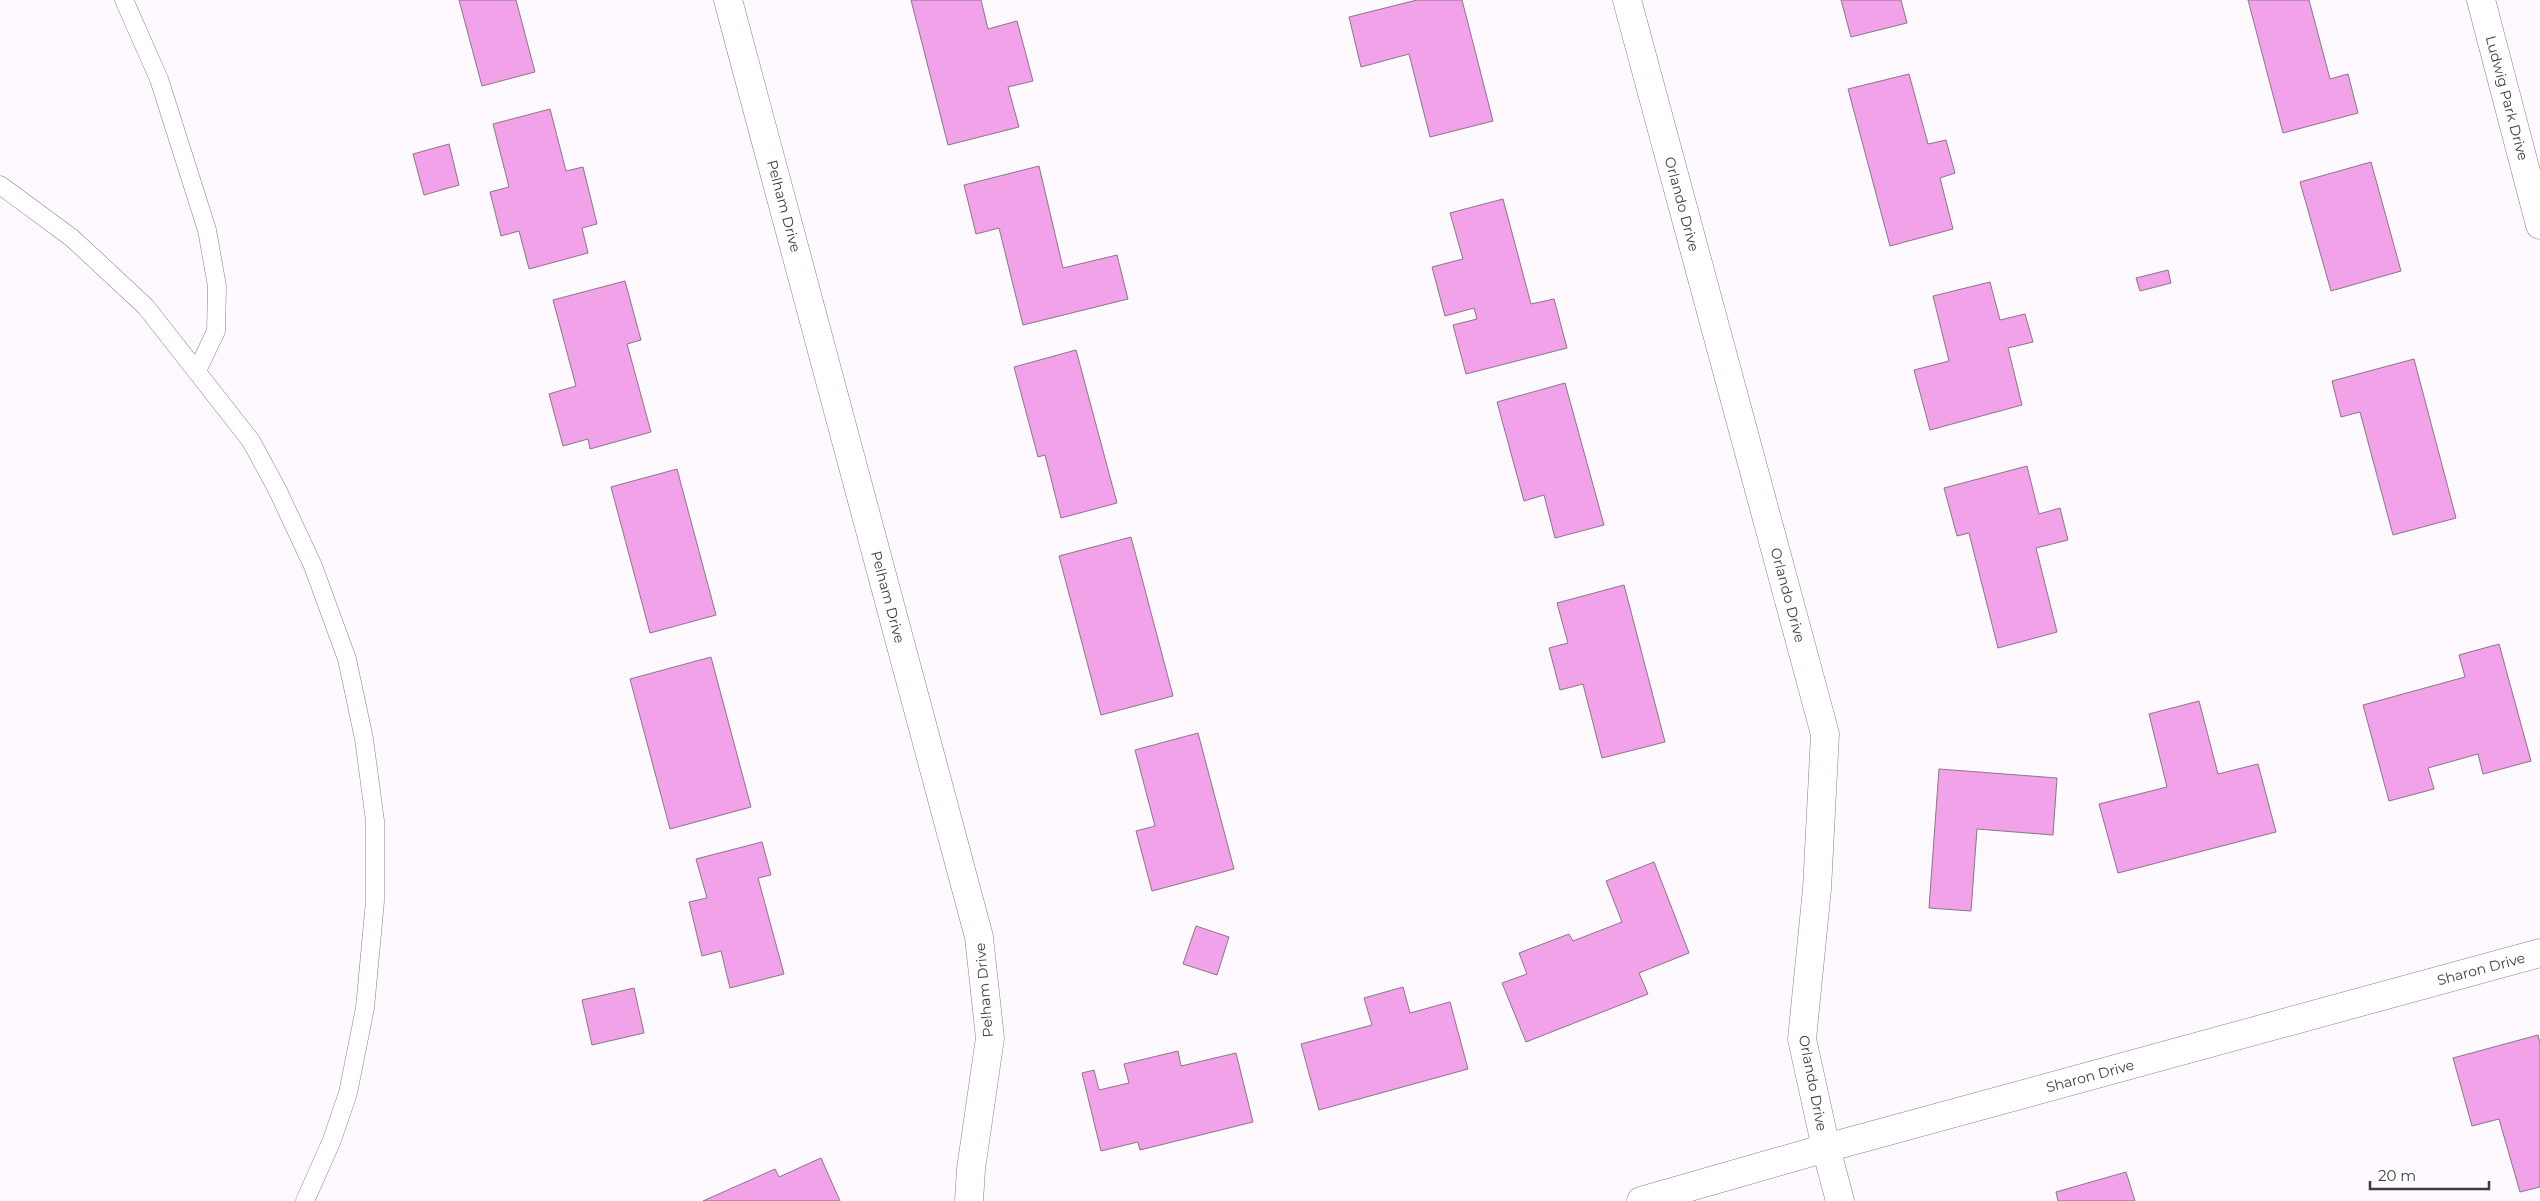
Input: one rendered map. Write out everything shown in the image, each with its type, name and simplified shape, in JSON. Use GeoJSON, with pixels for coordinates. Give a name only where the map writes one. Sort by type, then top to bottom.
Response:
{"type":"FeatureCollection","features":[{"type":"Feature","properties":{"kind":"street","name":"Pelham Drive"},"geometry":{"type":"LineString","coordinates":[[728,0],[979,937],[990,1038],[971,1169],[969,1201]]}},
{"type":"Feature","properties":{"kind":"street","name":"Orlando Drive"},"geometry":{"type":"LineString","coordinates":[[1627,0],[1825,734],[1817,889],[1802,1039],[1826,1148],[1840,1201]]}},
{"type":"Feature","properties":{"kind":"street","name":"Ludwig Park Drive"},"geometry":{"type":"LineString","coordinates":[[2481,0],[2540,225]]}},
{"type":"Feature","properties":{"kind":"street","name":"Sharon Drive"},"geometry":{"type":"LineString","coordinates":[[1641,1201],[1826,1148],[2540,952]]}},
{"type":"Feature","properties":{"kind":"lane"},"geometry":{"type":"LineString","coordinates":[[124,0],[159,79],[208,230],[217,286],[216,331],[197,371]]}},
{"type":"Feature","properties":{"kind":"lane"},"geometry":{"type":"LineString","coordinates":[[0,185],[72,238],[146,307],[251,442],[277,489],[313,566],[347,659],[364,739],[375,821],[375,901],[365,1008],[348,1094],[332,1140],[305,1201]]}},
{"type":"Feature","properties":{"kind":"building"},"geometry":{"type":"Polygon","coordinates":[[[459,0],[516,0],[535,72],[482,86],[459,0]]]}},
{"type":"Feature","properties":{"kind":"building"},"geometry":{"type":"Polygon","coordinates":[[[911,0],[981,0],[988,29],[1017,21],[1033,81],[1008,87],[1019,127],[948,145],[911,0]]]}},
{"type":"Feature","properties":{"kind":"building"},"geometry":{"type":"Polygon","coordinates":[[[1417,0],[1462,0],[1493,121],[1430,137],[1409,54],[1361,67],[1349,17],[1417,0]]]}},
{"type":"Feature","properties":{"kind":"building"},"geometry":{"type":"Polygon","coordinates":[[[1841,0],[1901,0],[1907,23],[1851,37],[1841,0]]]}},
{"type":"Feature","properties":{"kind":"building"},"geometry":{"type":"Polygon","coordinates":[[[2248,0],[2309,0],[2330,79],[2348,74],[2358,113],[2283,133],[2248,0]]]}},
{"type":"Feature","properties":{"kind":"building"},"geometry":{"type":"Polygon","coordinates":[[[1909,74],[1928,144],[1946,140],[1955,173],[1940,178],[1953,229],[1890,246],[1848,89],[1909,74]]]}},
{"type":"Feature","properties":{"kind":"building"},"geometry":{"type":"Polygon","coordinates":[[[550,109],[566,171],[583,167],[597,224],[582,228],[588,253],[529,269],[519,231],[501,236],[490,192],[509,187],[493,124],[550,109]]]}},
{"type":"Feature","properties":{"kind":"building"},"geometry":{"type":"Polygon","coordinates":[[[449,144],[459,185],[424,195],[413,154],[449,144]]]}},
{"type":"Feature","properties":{"kind":"building"},"geometry":{"type":"Polygon","coordinates":[[[2371,162],[2401,271],[2331,291],[2300,182],[2371,162]]]}},
{"type":"Feature","properties":{"kind":"building"},"geometry":{"type":"Polygon","coordinates":[[[1039,166],[1063,268],[1117,255],[1128,299],[1023,325],[999,228],[976,234],[964,185],[1039,166]]]}},
{"type":"Feature","properties":{"kind":"building"},"geometry":{"type":"Polygon","coordinates":[[[1503,199],[1531,304],[1554,299],[1567,348],[1466,374],[1453,325],[1477,319],[1474,308],[1445,316],[1432,267],[1463,259],[1450,213],[1503,199]]]}},
{"type":"Feature","properties":{"kind":"building"},"geometry":{"type":"Polygon","coordinates":[[[2168,270],[2171,283],[2140,291],[2136,278],[2168,270]]]}},
{"type":"Feature","properties":{"kind":"building"},"geometry":{"type":"Polygon","coordinates":[[[625,281],[641,340],[627,344],[651,432],[590,449],[588,439],[563,446],[549,394],[576,386],[553,300],[625,281]]]}},
{"type":"Feature","properties":{"kind":"building"},"geometry":{"type":"Polygon","coordinates":[[[1990,282],[2000,320],[2025,314],[2033,342],[2008,348],[2022,405],[1930,430],[1914,370],[1949,361],[1933,296],[1990,282]]]}},
{"type":"Feature","properties":{"kind":"building"},"geometry":{"type":"Polygon","coordinates":[[[1076,350],[1117,503],[1061,518],[1045,455],[1038,457],[1014,367],[1076,350]]]}},
{"type":"Feature","properties":{"kind":"building"},"geometry":{"type":"Polygon","coordinates":[[[2414,359],[2456,518],[2393,535],[2360,412],[2341,417],[2332,381],[2414,359]]]}},
{"type":"Feature","properties":{"kind":"building"},"geometry":{"type":"Polygon","coordinates":[[[1565,383],[1604,525],[1555,538],[1544,495],[1524,501],[1497,402],[1565,383]]]}},
{"type":"Feature","properties":{"kind":"building"},"geometry":{"type":"Polygon","coordinates":[[[2027,466],[2039,514],[2060,508],[2068,540],[2036,548],[2057,632],[1998,648],[1969,533],[1957,536],[1944,488],[2027,466]]]}},
{"type":"Feature","properties":{"kind":"building"},"geometry":{"type":"Polygon","coordinates":[[[677,469],[716,615],[650,633],[611,487],[677,469]]]}},
{"type":"Feature","properties":{"kind":"building"},"geometry":{"type":"Polygon","coordinates":[[[1131,537],[1173,696],[1101,715],[1059,556],[1131,537]]]}},
{"type":"Feature","properties":{"kind":"building"},"geometry":{"type":"Polygon","coordinates":[[[1624,585],[1665,742],[1602,758],[1583,684],[1560,690],[1549,648],[1568,643],[1557,603],[1624,585]]]}},
{"type":"Feature","properties":{"kind":"building"},"geometry":{"type":"Polygon","coordinates":[[[2499,644],[2531,761],[2483,774],[2478,754],[2428,768],[2434,789],[2389,801],[2363,705],[2465,677],[2459,655],[2499,644]]]}},
{"type":"Feature","properties":{"kind":"building"},"geometry":{"type":"Polygon","coordinates":[[[711,657],[751,807],[670,829],[630,679],[711,657]]]}},
{"type":"Feature","properties":{"kind":"building"},"geometry":{"type":"Polygon","coordinates":[[[2199,701],[2218,774],[2258,764],[2276,832],[2118,873],[2099,804],[2167,787],[2149,714],[2199,701]]]}},
{"type":"Feature","properties":{"kind":"building"},"geometry":{"type":"Polygon","coordinates":[[[1198,733],[1234,869],[1152,891],[1136,831],[1155,826],[1135,750],[1198,733]]]}},
{"type":"Feature","properties":{"kind":"building"},"geometry":{"type":"Polygon","coordinates":[[[1939,769],[2057,778],[2053,835],[1977,829],[1971,911],[1929,908],[1939,769]]]}},
{"type":"Feature","properties":{"kind":"building"},"geometry":{"type":"Polygon","coordinates":[[[762,842],[771,875],[758,878],[784,974],[730,988],[721,951],[702,956],[689,902],[707,898],[696,859],[762,842]]]}},
{"type":"Feature","properties":{"kind":"building"},"geometry":{"type":"Polygon","coordinates":[[[1654,862],[1689,953],[1639,973],[1648,994],[1526,1042],[1502,983],[1527,974],[1519,953],[1569,934],[1573,941],[1622,922],[1606,881],[1654,862]]]}},
{"type":"Feature","properties":{"kind":"building"},"geometry":{"type":"Polygon","coordinates":[[[1196,926],[1229,937],[1217,975],[1183,964],[1196,926]]]}},
{"type":"Feature","properties":{"kind":"building"},"geometry":{"type":"Polygon","coordinates":[[[1403,987],[1410,1013],[1450,1002],[1468,1069],[1319,1110],[1301,1044],[1372,1025],[1364,998],[1403,987]]]}},
{"type":"Feature","properties":{"kind":"building"},"geometry":{"type":"Polygon","coordinates":[[[634,988],[644,1033],[592,1045],[582,1000],[634,988]]]}},
{"type":"Feature","properties":{"kind":"building"},"geometry":{"type":"Polygon","coordinates":[[[2538,1035],[2540,1043],[2540,1187],[2520,1192],[2499,1119],[2472,1126],[2453,1058],[2538,1035]]]}},
{"type":"Feature","properties":{"kind":"building"},"geometry":{"type":"Polygon","coordinates":[[[1178,1051],[1181,1066],[1236,1053],[1253,1122],[1140,1150],[1138,1142],[1101,1151],[1082,1073],[1094,1070],[1099,1090],[1129,1083],[1124,1064],[1178,1051]]]}},
{"type":"Feature","properties":{"kind":"building"},"geometry":{"type":"Polygon","coordinates":[[[821,1158],[840,1201],[703,1201],[775,1169],[779,1177],[821,1158]]]}},
{"type":"Feature","properties":{"kind":"building"},"geometry":{"type":"Polygon","coordinates":[[[2126,1172],[2135,1201],[2058,1201],[2056,1192],[2126,1172]]]}}]}
